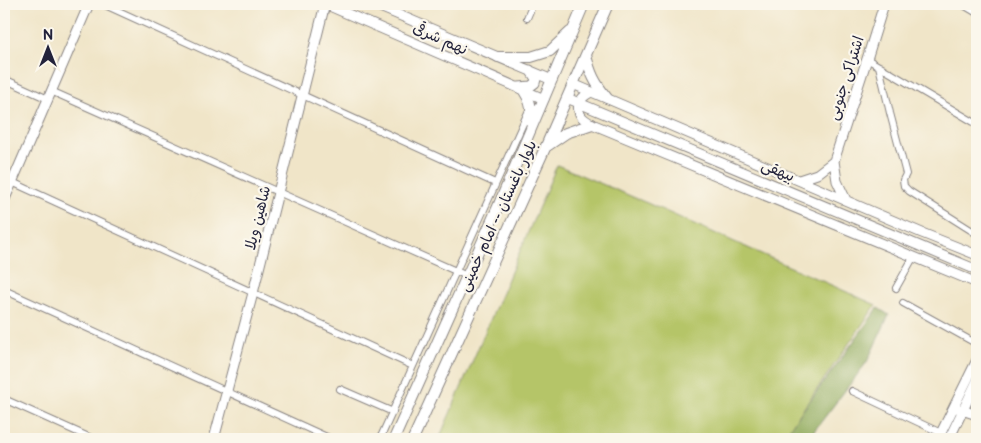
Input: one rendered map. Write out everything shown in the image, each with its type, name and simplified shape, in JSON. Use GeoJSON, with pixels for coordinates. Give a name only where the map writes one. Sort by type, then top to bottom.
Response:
{"type":"FeatureCollection","features":[{"type":"Feature","properties":{"kind":"main road"},"geometry":{"type":"LineString","coordinates":[[4,201],[6,191],[12,182],[87,4]]}},
{"type":"Feature","properties":{"kind":"main road","name":"شاهین ویلا"},"geometry":{"type":"LineString","coordinates":[[214,439],[253,293],[325,4]]}},
{"type":"Feature","properties":{"kind":"main road","name":"نهم شرقی"},"geometry":{"type":"LineString","coordinates":[[325,4],[544,99]]}},
{"type":"Feature","properties":{"kind":"main road","name":"نهم شرقی"},"geometry":{"type":"LineString","coordinates":[[373,4],[552,80]]}},
{"type":"Feature","properties":{"kind":"main road","name":"بلوار باغستان -- امام خمینی"},"geometry":{"type":"LineString","coordinates":[[394,439],[468,276],[584,4]]}},
{"type":"Feature","properties":{"kind":"main road","name":"بلوار باغستان -- امام خمینی"},"geometry":{"type":"LineString","coordinates":[[414,439],[608,4]]}},
{"type":"Feature","properties":{"kind":"main road","name":"اشتراکی جنوبی"},"geometry":{"type":"LineString","coordinates":[[846,200],[837,181],[834,161],[884,4]]}},
{"type":"Feature","properties":{"kind":"main road"},"geometry":{"type":"LineString","coordinates":[[498,57],[531,57],[550,51],[575,28]]}},
{"type":"Feature","properties":{"kind":"main road"},"geometry":{"type":"LineString","coordinates":[[586,55],[594,80],[607,98]]}},
{"type":"Feature","properties":{"kind":"main road"},"geometry":{"type":"LineString","coordinates":[[530,70],[536,78],[535,83],[520,89],[527,96],[530,106],[532,117],[530,131]]}},
{"type":"Feature","properties":{"kind":"main road","name":"بیهقی"},"geometry":{"type":"LineString","coordinates":[[573,84],[977,255]]}},
{"type":"Feature","properties":{"kind":"main road"},"geometry":{"type":"LineString","coordinates":[[592,92],[584,96],[580,102],[579,111],[584,119],[592,124]]}},
{"type":"Feature","properties":{"kind":"main road","name":"بیهقی"},"geometry":{"type":"LineString","coordinates":[[567,98],[977,270]]}},
{"type":"Feature","properties":{"kind":"main road"},"geometry":{"type":"LineString","coordinates":[[546,146],[566,133],[592,124]]}},
{"type":"Feature","properties":{"kind":"main road","name":"بیهقی"},"geometry":{"type":"LineString","coordinates":[[592,124],[977,283]]}},
{"type":"Feature","properties":{"kind":"main road"},"geometry":{"type":"LineString","coordinates":[[799,180],[817,174],[834,161]]}},
{"type":"Feature","properties":{"kind":"main road"},"geometry":{"type":"LineString","coordinates":[[497,209],[506,218],[514,215]]}},
{"type":"Feature","properties":{"kind":"main road"},"geometry":{"type":"LineString","coordinates":[[491,222],[503,224],[507,232]]}},
{"type":"Feature","properties":{"kind":"main road"},"geometry":{"type":"LineString","coordinates":[[917,245],[922,233]]}},
{"type":"Feature","properties":{"kind":"main road"},"geometry":{"type":"LineString","coordinates":[[959,408],[977,360]]}},
{"type":"Feature","properties":{"kind":"main road"},"geometry":{"type":"LineString","coordinates":[[943,437],[977,381]]}},
{"type":"Feature","properties":{"kind":"main road"},"geometry":{"type":"LineString","coordinates":[[959,408],[977,415]]}},
{"type":"Feature","properties":{"kind":"street"},"geometry":{"type":"LineString","coordinates":[[103,4],[495,183]]}},
{"type":"Feature","properties":{"kind":"street"},"geometry":{"type":"LineString","coordinates":[[527,18],[534,4]]}},
{"type":"Feature","properties":{"kind":"street"},"geometry":{"type":"LineString","coordinates":[[962,4],[977,13]]}},
{"type":"Feature","properties":{"kind":"street"},"geometry":{"type":"LineString","coordinates":[[867,58],[977,124]]}},
{"type":"Feature","properties":{"kind":"street"},"geometry":{"type":"LineString","coordinates":[[879,66],[906,174],[903,180],[904,186],[977,234]]}},
{"type":"Feature","properties":{"kind":"street"},"geometry":{"type":"LineString","coordinates":[[4,80],[49,95],[278,192],[468,276]]}},
{"type":"Feature","properties":{"kind":"street"},"geometry":{"type":"LineString","coordinates":[[380,439],[530,106]]}},
{"type":"Feature","properties":{"kind":"street"},"geometry":{"type":"LineString","coordinates":[[12,182],[413,366]]}},
{"type":"Feature","properties":{"kind":"street"},"geometry":{"type":"LineString","coordinates":[[896,288],[914,256]]}},
{"type":"Feature","properties":{"kind":"street"},"geometry":{"type":"LineString","coordinates":[[4,290],[330,439]]}},
{"type":"Feature","properties":{"kind":"street"},"geometry":{"type":"LineString","coordinates":[[903,303],[977,344]]}},
{"type":"Feature","properties":{"kind":"street"},"geometry":{"type":"LineString","coordinates":[[340,389],[392,412]]}},
{"type":"Feature","properties":{"kind":"street"},"geometry":{"type":"LineString","coordinates":[[852,391],[943,437]]}},
{"type":"Feature","properties":{"kind":"street"},"geometry":{"type":"LineString","coordinates":[[4,399],[93,439]]}},
{"type":"Feature","properties":{"kind":"green space"},"geometry":{"type":"Polygon","coordinates":[[[557,165],[876,305],[782,439],[439,439],[557,165]]]}},
{"type":"Feature","properties":{"kind":"green space"},"geometry":{"type":"Polygon","coordinates":[[[878,308],[889,315],[867,362],[808,439],[782,439],[878,308]]]}}]}
